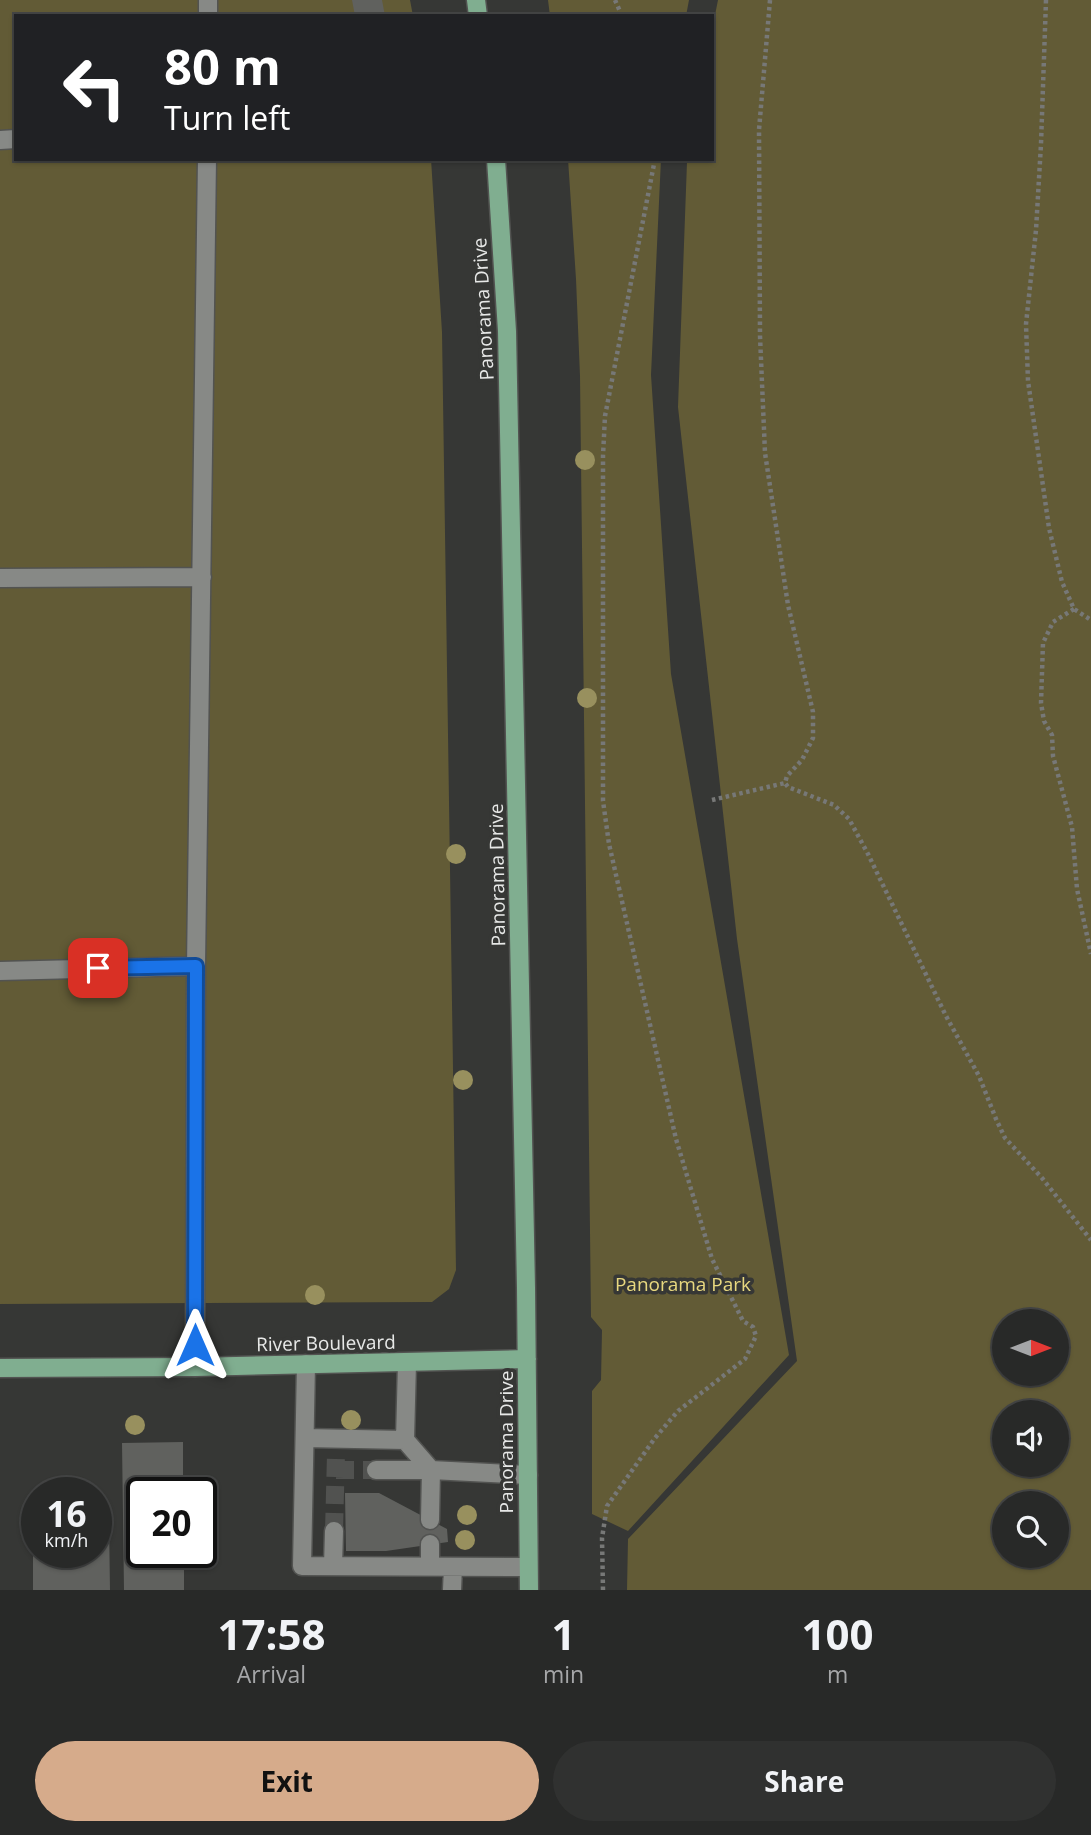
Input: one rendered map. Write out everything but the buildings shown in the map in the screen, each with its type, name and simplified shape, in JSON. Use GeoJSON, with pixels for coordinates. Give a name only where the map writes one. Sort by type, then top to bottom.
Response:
{"type":"FeatureCollection","features":[{"type":"Feature","properties":{"kind":"main road","name":"Panorama Drive"},"geometry":{"type":"LineString","coordinates":[[496,161],[507,331],[529,1590]]}},
{"type":"Feature","properties":{"kind":"main road","name":"River Boulevard"},"geometry":{"type":"LineString","coordinates":[[0,1368],[195,1367],[527,1359]]}},
{"type":"Feature","properties":{"kind":"lane"},"geometry":{"type":"LineString","coordinates":[[195,1367],[196,966],[207,161]]}},
{"type":"Feature","properties":{"kind":"lane"},"geometry":{"type":"LineString","coordinates":[[0,578],[202,577]]}},
{"type":"Feature","properties":{"kind":"lane"},"geometry":{"type":"LineString","coordinates":[[0,971],[196,966]]}},
{"type":"Feature","properties":{"kind":"lane"},"geometry":{"type":"LineString","coordinates":[[407,1363],[405,1440],[431,1470],[430,1520]]}},
{"type":"Feature","properties":{"kind":"lane"},"geometry":{"type":"LineString","coordinates":[[306,1364],[302,1566],[528,1567]]}},
{"type":"Feature","properties":{"kind":"lane"},"geometry":{"type":"LineString","coordinates":[[305,1438],[336,1446],[405,1440]]}},
{"type":"Feature","properties":{"kind":"lane"},"geometry":{"type":"LineString","coordinates":[[376,1470],[528,1475]]}},
{"type":"Feature","properties":{"kind":"lane"},"geometry":{"type":"LineString","coordinates":[[333,1566],[334,1531]]}},
{"type":"Feature","properties":{"kind":"lane"},"geometry":{"type":"LineString","coordinates":[[430,1544],[430,1567]]}},
{"type":"Feature","properties":{"kind":"lane"},"geometry":{"type":"LineString","coordinates":[[452,1590],[453,1567]]}},
{"type":"Feature","properties":{"kind":"path"},"geometry":{"type":"LineString","coordinates":[[770,0],[759,130],[760,336],[765,453],[788,605],[813,712],[813,738],[802,760],[787,776],[785,783]]}},
{"type":"Feature","properties":{"kind":"path"},"geometry":{"type":"LineString","coordinates":[[1046,0],[1036,230],[1026,324],[1028,381],[1049,528],[1062,582],[1073,609],[1091,620]]}},
{"type":"Feature","properties":{"kind":"path"},"geometry":{"type":"LineString","coordinates":[[603,1590],[602,1538],[607,1506],[678,1410],[745,1359],[756,1336],[753,1327],[743,1321],[712,1259],[676,1139],[610,844],[603,801],[605,416],[654,161]]}},
{"type":"Feature","properties":{"kind":"path"},"geometry":{"type":"LineString","coordinates":[[1073,609],[1053,622],[1043,643],[1041,703],[1044,721],[1052,735],[1053,756],[1072,827],[1076,889],[1091,954]]}},
{"type":"Feature","properties":{"kind":"path"},"geometry":{"type":"LineString","coordinates":[[712,800],[785,783]]}},
{"type":"Feature","properties":{"kind":"path"},"geometry":{"type":"LineString","coordinates":[[785,783],[788,787],[834,805],[849,819],[946,1016],[979,1076],[1005,1138],[1042,1178],[1091,1240]]}},
{"type":"Feature","properties":{"kind":"green space"},"geometry":{"type":"Polygon","coordinates":[[[0,0],[410,0],[413,14],[14,14],[14,161],[431,161],[442,332],[456,1270],[449,1289],[432,1302],[0,1304],[0,0]]]}},
{"type":"Feature","properties":{"kind":"green space"},"geometry":{"type":"Polygon","coordinates":[[[548,0],[689,0],[686,14],[550,14],[548,0]]]}},
{"type":"Feature","properties":{"kind":"green space"},"geometry":{"type":"Polygon","coordinates":[[[718,0],[1091,0],[1091,1590],[627,1590],[628,1539],[797,1361],[737,939],[678,407],[687,161],[714,161],[714,20],[718,0]]]}},
{"type":"Feature","properties":{"kind":"green space","name":"Panorama Park"},"geometry":{"type":"Polygon","coordinates":[[[568,161],[661,161],[651,375],[671,674],[789,1355],[628,1531],[592,1514],[592,1391],[601,1380],[602,1330],[591,1317],[580,376],[568,161]]]}},
{"type":"Feature","properties":{"kind":"tunnel"},"geometry":{"type":"LineString","coordinates":[[334,1531],[336,1454]]}},
{"type":"Feature","properties":{"kind":"tunnel"},"geometry":{"type":"LineString","coordinates":[[336,1470],[376,1470]]}},
{"type":"Feature","properties":{"kind":"route"},"geometry":{"type":"LineString","coordinates":[[98,968],[196,966],[195,1345]]}}]}
